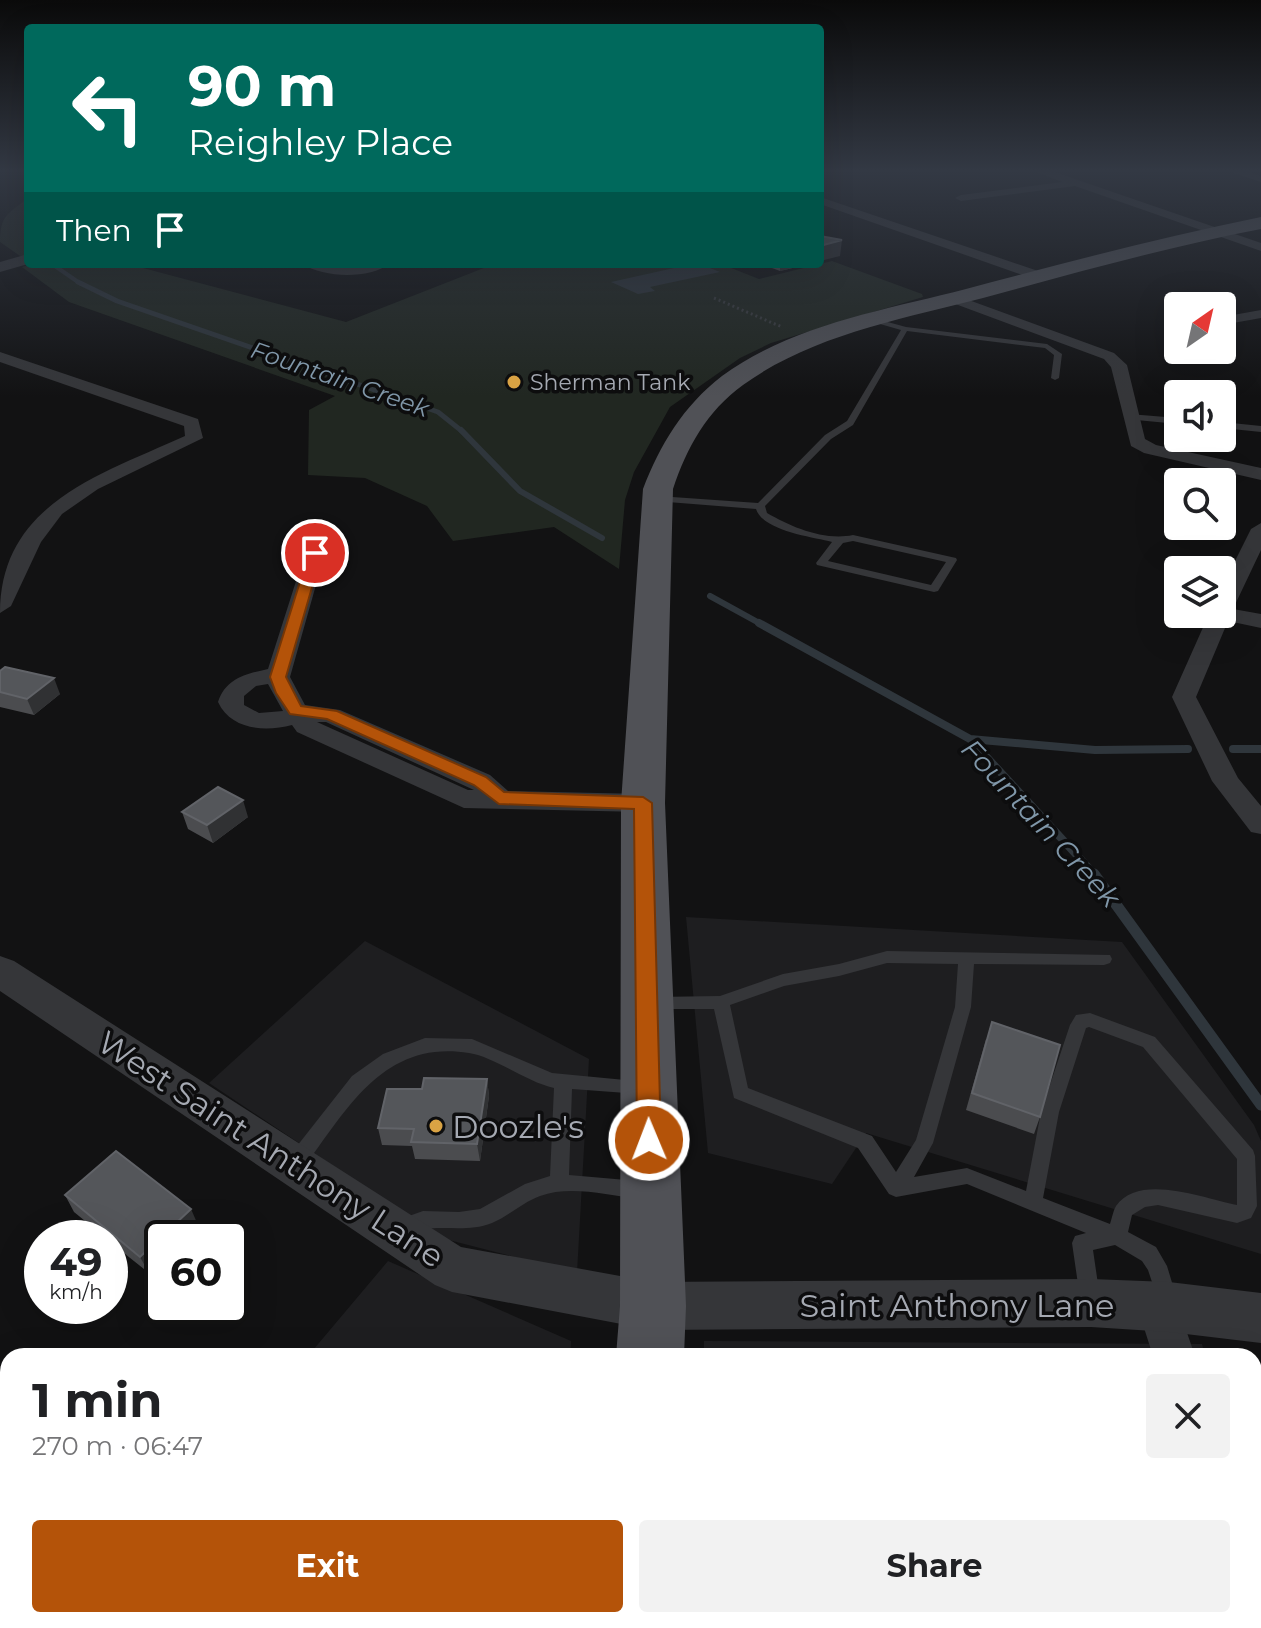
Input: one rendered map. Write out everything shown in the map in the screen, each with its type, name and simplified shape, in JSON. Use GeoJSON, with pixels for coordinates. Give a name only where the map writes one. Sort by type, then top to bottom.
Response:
{"type":"FeatureCollection","features":[{"type":"Feature","properties":{"kind":"main road"},"geometry":{"type":"LineString","coordinates":[[651,1331],[643,803],[658,489],[673,447],[703,407],[735,379],[778,355],[816,340],[891,324],[955,299],[1159,245]]}},
{"type":"Feature","properties":{"kind":"street"},"geometry":{"type":"LineString","coordinates":[[950,245],[1039,276]]}},
{"type":"Feature","properties":{"kind":"street"},"geometry":{"type":"LineString","coordinates":[[0,267],[24,261]]}},
{"type":"Feature","properties":{"kind":"street"},"geometry":{"type":"LineString","coordinates":[[327,268],[364,271],[372,268]]}},
{"type":"Feature","properties":{"kind":"street"},"geometry":{"type":"LineString","coordinates":[[955,299],[1109,356],[1119,365],[1137,442],[1150,449],[1261,474]]}},
{"type":"Feature","properties":{"kind":"street"},"geometry":{"type":"LineString","coordinates":[[1236,318],[1261,314]]}},
{"type":"Feature","properties":{"kind":"street"},"geometry":{"type":"LineString","coordinates":[[0,357],[192,423],[194,438],[74,497],[43,522],[0,606]]}},
{"type":"Feature","properties":{"kind":"street"},"geometry":{"type":"LineString","coordinates":[[1236,581],[1261,529]]}},
{"type":"Feature","properties":{"kind":"street"},"geometry":{"type":"LineString","coordinates":[[315,553],[279,674],[284,693],[295,710],[301,713],[306,727],[396,756],[464,799],[643,803]]}},
{"type":"Feature","properties":{"kind":"street"},"geometry":{"type":"LineString","coordinates":[[1236,615],[1261,621]]}},
{"type":"Feature","properties":{"kind":"street"},"geometry":{"type":"LineString","coordinates":[[1214,628],[1184,697],[1226,781],[1261,825]]}},
{"type":"Feature","properties":{"kind":"street"},"geometry":{"type":"LineString","coordinates":[[279,674],[248,681],[233,693],[230,702],[234,710],[255,721],[281,720],[301,713]]}},
{"type":"Feature","properties":{"kind":"street","name":"West Saint Anthony Lane"},"geometry":{"type":"LineString","coordinates":[[0,971],[452,1269],[651,1331]]}},
{"type":"Feature","properties":{"kind":"street","name":"Saint Anthony Lane"},"geometry":{"type":"LineString","coordinates":[[651,1331],[1091,1303],[1164,1306],[1261,1318]]}},
{"type":"Feature","properties":{"kind":"street"},"geometry":{"type":"LineString","coordinates":[[1164,1306],[1172,1348]]}},
{"type":"Feature","properties":{"kind":"lane"},"geometry":{"type":"LineString","coordinates":[[658,499],[760,506],[828,437],[850,423],[891,324],[1047,346],[1058,354],[1055,378]]}},
{"type":"Feature","properties":{"kind":"lane"},"geometry":{"type":"LineString","coordinates":[[1129,417],[1164,420]]}},
{"type":"Feature","properties":{"kind":"lane"},"geometry":{"type":"LineString","coordinates":[[1236,428],[1261,434]]}},
{"type":"Feature","properties":{"kind":"lane"},"geometry":{"type":"LineString","coordinates":[[760,506],[762,514],[785,528],[839,541],[853,538],[952,560],[934,589],[821,563],[839,541]]}},
{"type":"Feature","properties":{"kind":"lane"},"geometry":{"type":"LineString","coordinates":[[647,1003],[721,1002],[783,980],[887,957],[1104,959]]}},
{"type":"Feature","properties":{"kind":"lane"},"geometry":{"type":"LineString","coordinates":[[896,1188],[924,1143],[963,1007],[966,958]]}},
{"type":"Feature","properties":{"kind":"lane"},"geometry":{"type":"LineString","coordinates":[[721,1002],[740,1093],[865,1142],[896,1188]]}},
{"type":"Feature","properties":{"kind":"lane"},"geometry":{"type":"LineString","coordinates":[[1033,1202],[1050,1112],[1082,1020],[1090,1020],[1149,1042],[1246,1156],[1247,1206],[1244,1212],[1237,1214],[1158,1196],[1141,1199],[1124,1210],[1117,1236]]}},
{"type":"Feature","properties":{"kind":"lane"},"geometry":{"type":"LineString","coordinates":[[295,1165],[358,1081],[389,1059],[425,1045],[472,1046],[551,1080],[648,1088]]}},
{"type":"Feature","properties":{"kind":"lane"},"geometry":{"type":"LineString","coordinates":[[559,1185],[563,1081]]}},
{"type":"Feature","properties":{"kind":"lane"},"geometry":{"type":"LineString","coordinates":[[896,1188],[950,1176],[967,1176],[1117,1236],[1149,1254],[1157,1266],[1164,1306]]}},
{"type":"Feature","properties":{"kind":"lane"},"geometry":{"type":"LineString","coordinates":[[395,1231],[420,1219],[478,1219],[500,1212],[539,1187],[575,1184],[650,1191]]}},
{"type":"Feature","properties":{"kind":"lane"},"geometry":{"type":"LineString","coordinates":[[1091,1303],[1082,1243],[1117,1236]]}},
{"type":"Feature","properties":{"kind":"path"},"geometry":{"type":"LineString","coordinates":[[714,298],[816,340]]}},
{"type":"Feature","properties":{"kind":"shaded area"},"geometry":{"type":"Polygon","coordinates":[[[4,245],[24,245],[23,258],[4,245]]]}},
{"type":"Feature","properties":{"kind":"shaded area"},"geometry":{"type":"Polygon","coordinates":[[[832,261],[922,294],[923,297],[771,343],[740,358],[670,407],[634,472],[625,500],[619,569],[554,527],[453,541],[427,506],[365,478],[308,475],[309,410],[335,396],[69,302],[22,267],[143,268],[346,322],[484,268],[731,268],[759,279],[804,268],[824,268],[824,263],[832,261]]]}},
{"type":"Feature","properties":{"kind":"shaded area"},"geometry":{"type":"Polygon","coordinates":[[[674,268],[710,268],[720,272],[650,287],[655,291],[638,294],[611,282],[674,268]]]}},
{"type":"Feature","properties":{"kind":"shaded area"},"geometry":{"type":"Polygon","coordinates":[[[686,917],[1122,942],[1254,1125],[1261,1141],[1261,1254],[866,1133],[832,1184],[708,1153],[686,917]]]}},
{"type":"Feature","properties":{"kind":"shaded area"},"geometry":{"type":"Polygon","coordinates":[[[365,941],[589,1059],[577,1273],[441,1238],[209,1083],[365,941]]]}},
{"type":"Feature","properties":{"kind":"shaded area"},"geometry":{"type":"Polygon","coordinates":[[[388,1261],[571,1341],[571,1348],[315,1348],[388,1261]]]}},
{"type":"Feature","properties":{"kind":"shaded area"},"geometry":{"type":"Polygon","coordinates":[[[704,1341],[1202,1344],[1203,1348],[704,1348],[704,1341]]]}},
{"type":"Feature","properties":{"kind":"building"},"geometry":{"type":"Polygon","coordinates":[[[5,667],[54,678],[27,699],[0,692],[0,671],[5,667]]]}},
{"type":"Feature","properties":{"kind":"building"},"geometry":{"type":"Polygon","coordinates":[[[218,787],[243,800],[207,825],[182,812],[218,787]]]}},
{"type":"Feature","properties":{"kind":"building"},"geometry":{"type":"Polygon","coordinates":[[[992,1022],[1060,1045],[1040,1117],[972,1093],[992,1022]]]}},
{"type":"Feature","properties":{"kind":"building","name":"Doozle's"},"geometry":{"type":"Polygon","coordinates":[[[424,1078],[487,1079],[477,1144],[411,1142],[414,1129],[378,1128],[387,1089],[422,1089],[424,1078]]]}},
{"type":"Feature","properties":{"kind":"building"},"geometry":{"type":"Polygon","coordinates":[[[116,1151],[191,1209],[179,1220],[144,1220],[144,1253],[140,1257],[128,1247],[128,1220],[95,1220],[65,1195],[116,1151]]]}},
{"type":"Feature","properties":{"kind":"waterway","name":"Fountain Creek"},"geometry":{"type":"LineString","coordinates":[[58,268],[78,282]]}},
{"type":"Feature","properties":{"kind":"waterway","name":"Fountain Creek"},"geometry":{"type":"LineString","coordinates":[[78,282],[117,301],[438,412],[463,432]]}},
{"type":"Feature","properties":{"kind":"waterway","name":"Fountain Creek"},"geometry":{"type":"LineString","coordinates":[[463,432],[520,491],[602,538]]}},
{"type":"Feature","properties":{"kind":"waterway","name":"Fountain Creek"},"geometry":{"type":"LineString","coordinates":[[710,596],[763,625]]}},
{"type":"Feature","properties":{"kind":"waterway","name":"Fountain Creek"},"geometry":{"type":"LineString","coordinates":[[759,623],[970,739]]}},
{"type":"Feature","properties":{"kind":"waterway"},"geometry":{"type":"LineString","coordinates":[[970,739],[1095,750],[1188,749]]}},
{"type":"Feature","properties":{"kind":"waterway","name":"Fountain Creek"},"geometry":{"type":"LineString","coordinates":[[970,739],[1096,876]]}},
{"type":"Feature","properties":{"kind":"waterway"},"geometry":{"type":"LineString","coordinates":[[1233,749],[1261,749]]}},
{"type":"Feature","properties":{"kind":"waterway","name":"Fountain Creek"},"geometry":{"type":"LineString","coordinates":[[1094,874],[1261,1105]]}},
{"type":"Feature","properties":{"kind":"place","name":"Sherman Tank"},"geometry":{"type":"Point","coordinates":[514,382]}},
{"type":"Feature","properties":{"kind":"place","name":"Doozle's"},"geometry":{"type":"Point","coordinates":[436,1126]}},
{"type":"Feature","properties":{"kind":"route"},"geometry":{"type":"LineString","coordinates":[[315,553],[278,677],[295,710],[331,715],[480,781],[499,798],[643,803],[649,1140]]}}]}
